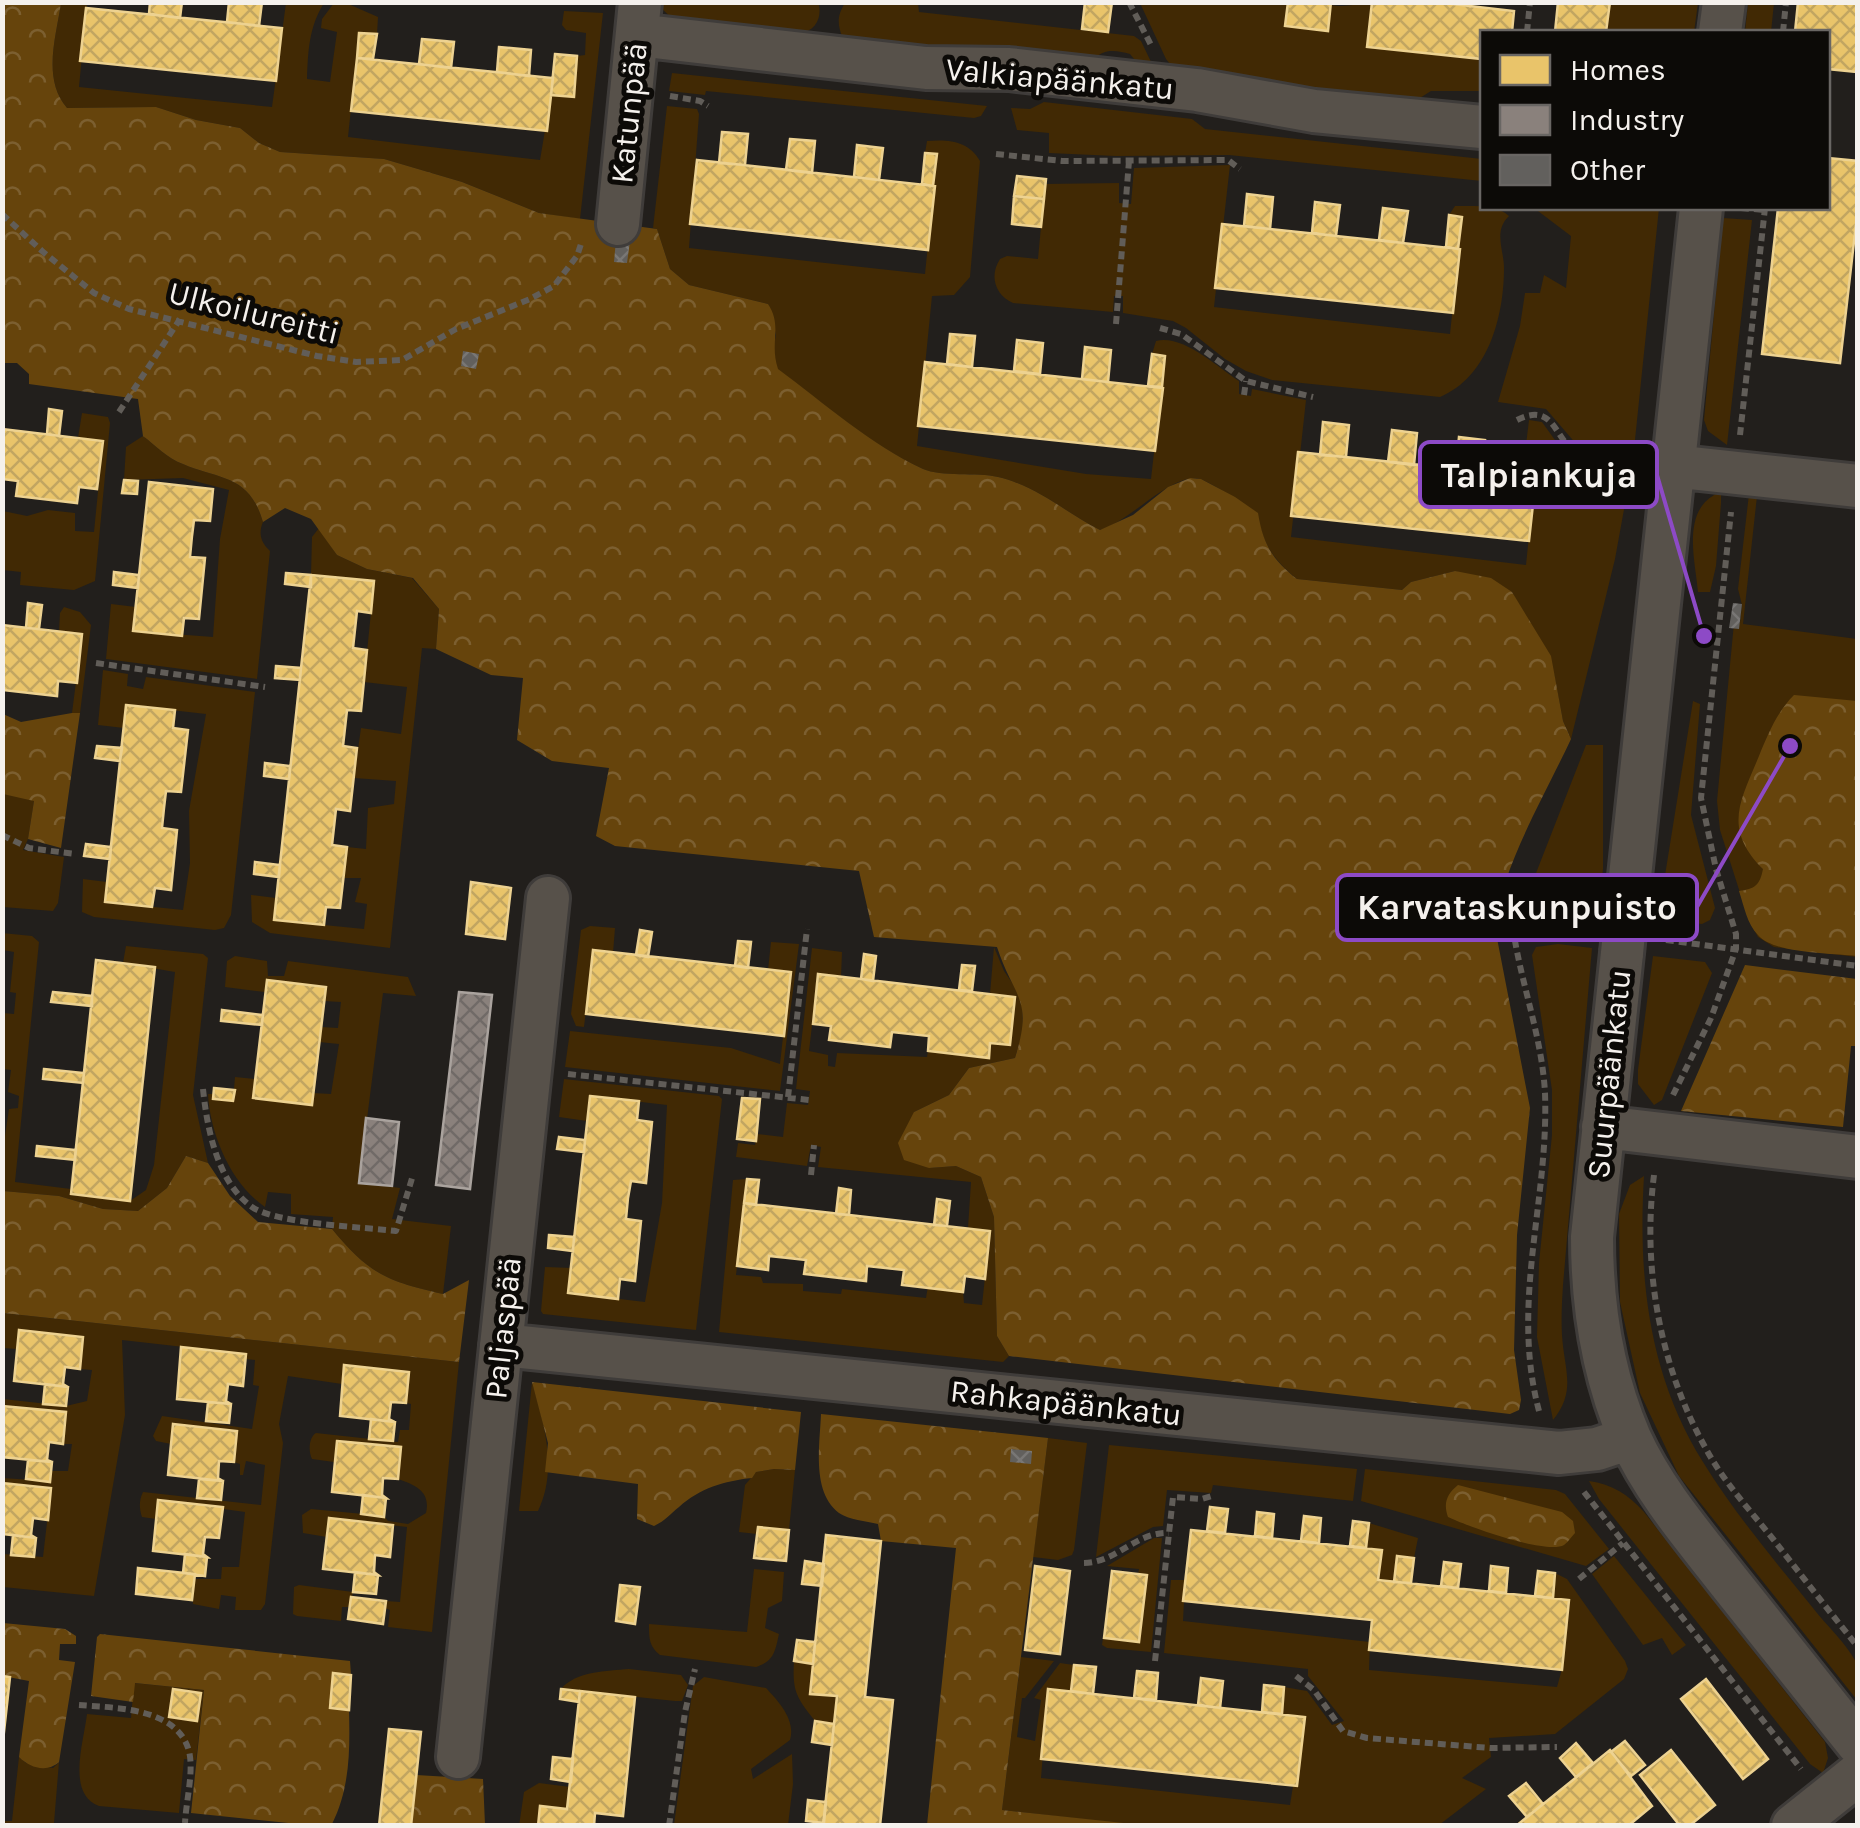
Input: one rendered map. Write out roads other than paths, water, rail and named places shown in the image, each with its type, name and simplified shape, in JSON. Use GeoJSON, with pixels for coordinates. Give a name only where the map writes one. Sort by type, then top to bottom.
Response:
{"type":"FeatureCollection","features":[{"type":"Feature","properties":{"kind":"street"},"geometry":{"type":"LineString","coordinates":[[1720,30],[1724,2]]}},
{"type":"Feature","properties":{"kind":"street","name":"Valkiapäänkatu"},"geometry":{"type":"LineString","coordinates":[[638,18],[926,68],[1049,74],[1197,90],[1314,110],[1480,127]]}},
{"type":"Feature","properties":{"kind":"street","name":"Katunpää"},"geometry":{"type":"LineString","coordinates":[[600,231],[638,18]]}},
{"type":"Feature","properties":{"kind":"street","name":"Suurpäänkatu"},"geometry":{"type":"LineString","coordinates":[[1701,210],[1656,466],[1624,934],[1592,1237],[1592,1284],[1607,1372],[1630,1438],[1656,1484],[1858,1744]]}},
{"type":"Feature","properties":{"kind":"street"},"geometry":{"type":"LineString","coordinates":[[1656,466],[1858,486]]}},
{"type":"Feature","properties":{"kind":"street","name":"Paljaspää"},"geometry":{"type":"LineString","coordinates":[[458,1757],[548,898]]}},
{"type":"Feature","properties":{"kind":"street"},"geometry":{"type":"LineString","coordinates":[[1603,1127],[1858,1158]]}},
{"type":"Feature","properties":{"kind":"street","name":"Rahkapäänkatu"},"geometry":{"type":"LineString","coordinates":[[501,1345],[1559,1453],[1598,1448],[1630,1438]]}},
{"type":"Feature","properties":{"kind":"street"},"geometry":{"type":"LineString","coordinates":[[1794,1826],[1858,1774]]}},
{"type":"Feature","properties":{"kind":"place","name":"Talpiankuja"},"geometry":{"type":"Point","coordinates":[1704,636]}},
{"type":"Feature","properties":{"kind":"place","name":"Karvataskunpuisto"},"geometry":{"type":"Point","coordinates":[1790,746]}}]}
